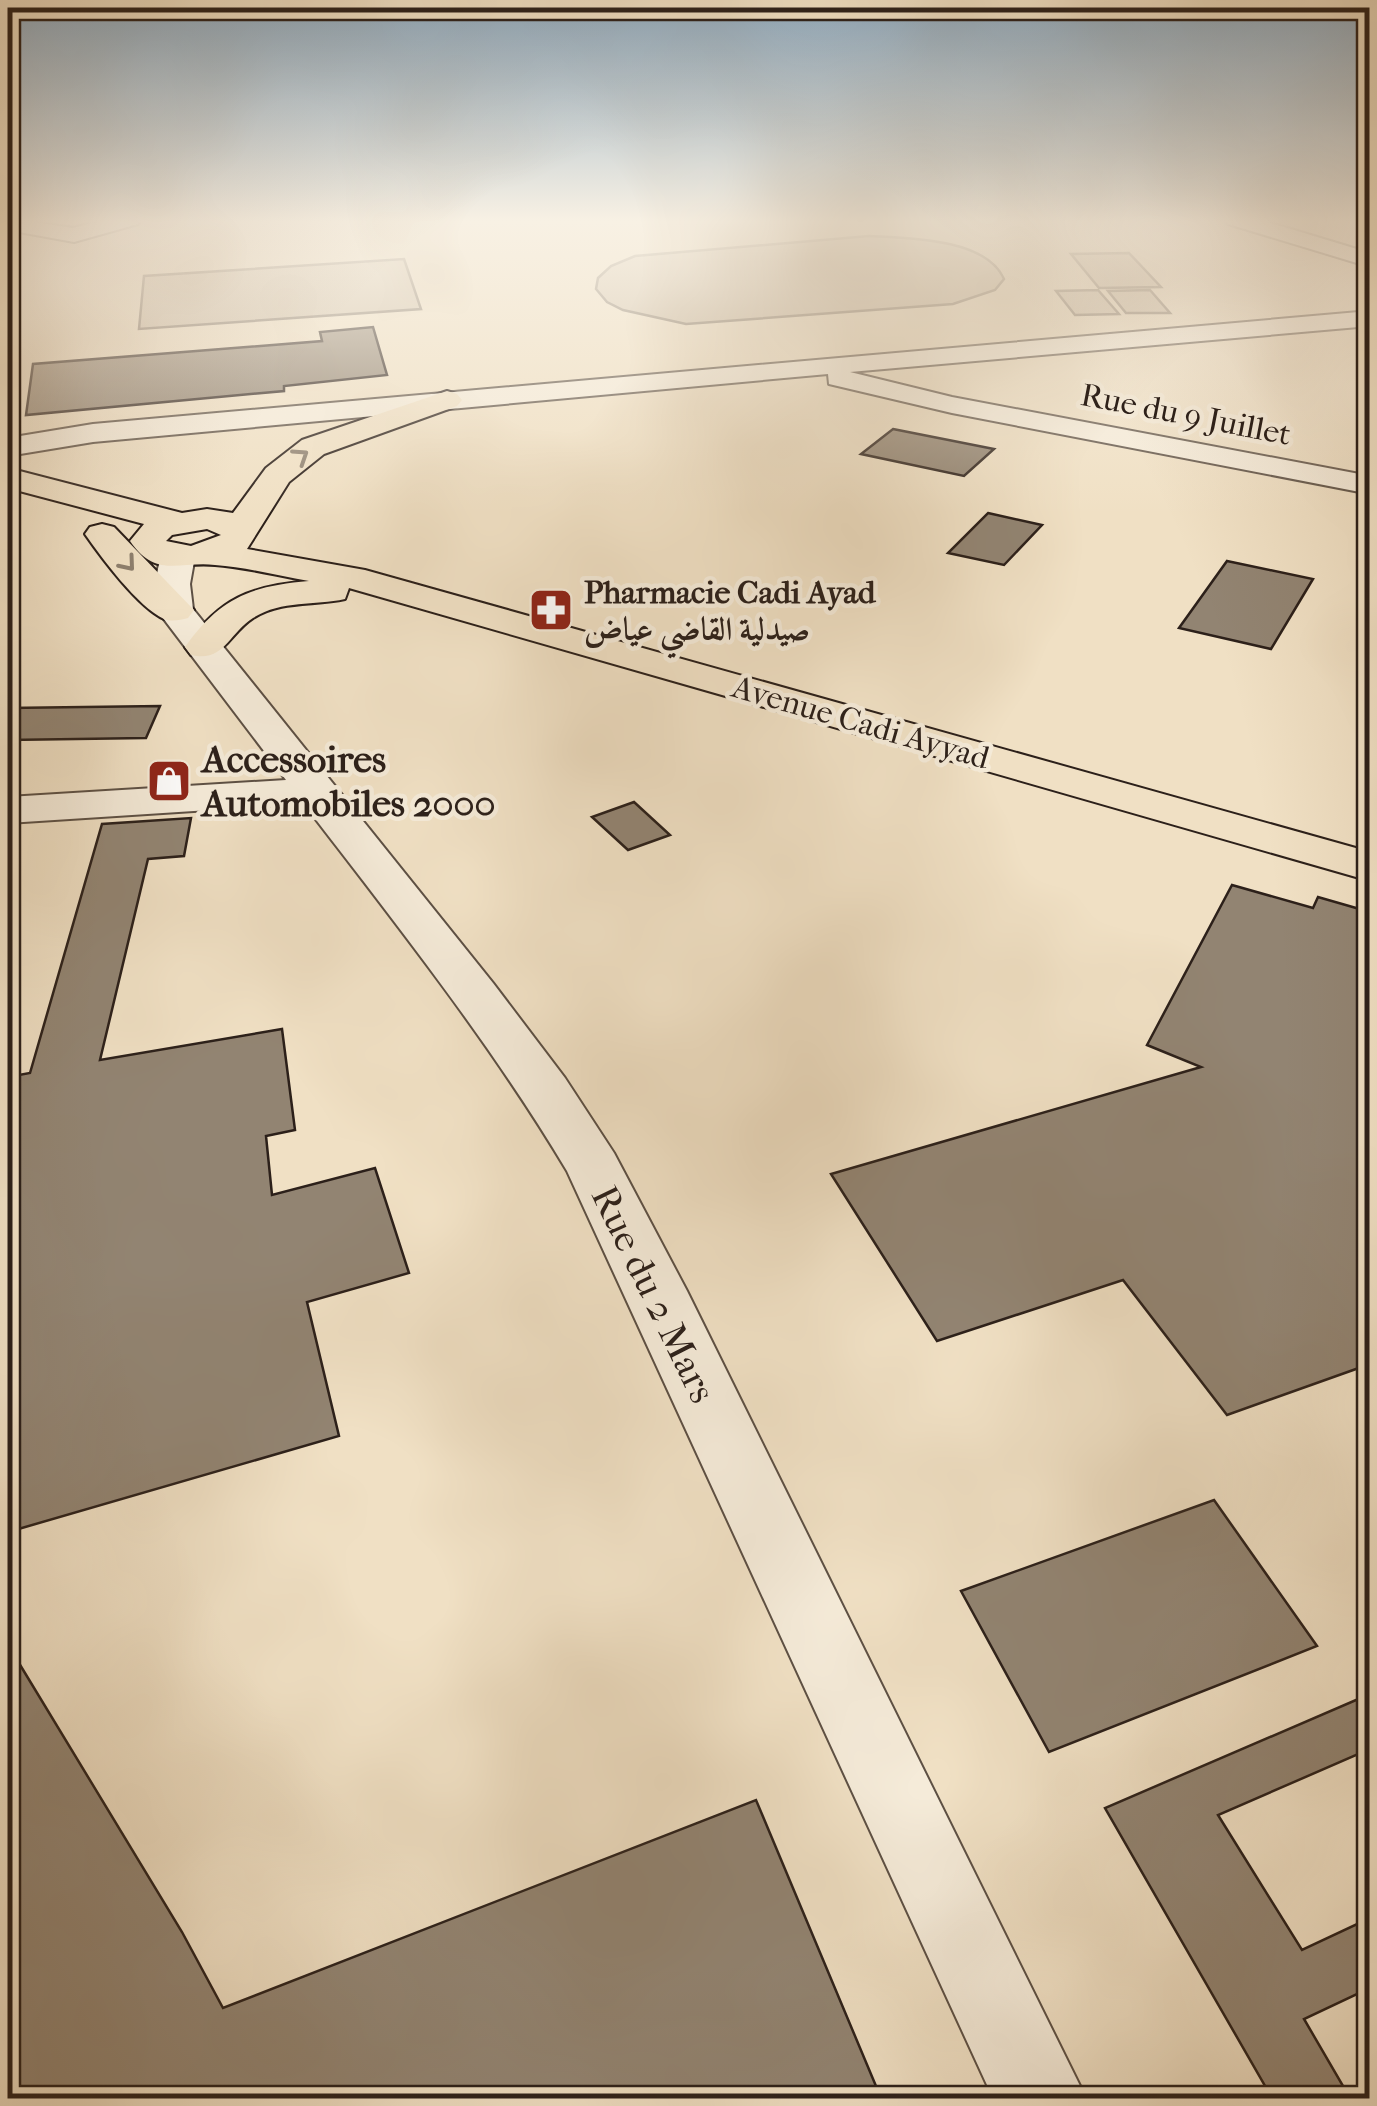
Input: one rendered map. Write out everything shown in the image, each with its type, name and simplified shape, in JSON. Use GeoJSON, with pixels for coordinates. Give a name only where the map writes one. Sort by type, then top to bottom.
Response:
{"type":"FeatureCollection","features":[{"type":"Feature","properties":{"kind":"main road"},"geometry":{"type":"LineString","coordinates":[[239,531],[277,475],[313,448],[447,400]]}},
{"type":"Feature","properties":{"kind":"main road","name":"Avenue Cadi Ayyad"},"geometry":{"type":"LineString","coordinates":[[8,478],[182,570],[368,583]]}},
{"type":"Feature","properties":{"kind":"main road","name":"Avenue Cadi Ayyad"},"geometry":{"type":"LineString","coordinates":[[8,492],[84,512],[182,570]]}},
{"type":"Feature","properties":{"kind":"main road"},"geometry":{"type":"LineString","coordinates":[[84,512],[149,588],[182,570],[218,625],[262,598],[368,583]]}},
{"type":"Feature","properties":{"kind":"main road","name":"Avenue Cadi Ayyad"},"geometry":{"type":"LineString","coordinates":[[182,570],[207,518],[233,524],[239,531],[368,583],[1370,867]]}},
{"type":"Feature","properties":{"kind":"street"},"geometry":{"type":"LineString","coordinates":[[8,447],[93,433],[1370,318]]}},
{"type":"Feature","properties":{"kind":"street","name":"Rue du 9 Juillet"},"geometry":{"type":"LineString","coordinates":[[816,367],[858,383],[952,405],[1370,485]]}},
{"type":"Feature","properties":{"kind":"street"},"geometry":{"type":"LineString","coordinates":[[8,432],[93,433]]}},
{"type":"Feature","properties":{"kind":"street","name":"Rue du 2 Mars"},"geometry":{"type":"LineString","coordinates":[[182,570],[314,791],[475,994],[546,1091],[594,1168],[1040,2098]]}},
{"type":"Feature","properties":{"kind":"street"},"geometry":{"type":"LineString","coordinates":[[8,810],[314,791]]}},
{"type":"Feature","properties":{"kind":"shaded area"},"geometry":{"type":"Polygon","coordinates":[[[140,317],[304,317],[139,329],[140,317]]]}},
{"type":"Feature","properties":{"kind":"shaded area"},"geometry":{"type":"Polygon","coordinates":[[[656,317],[776,317],[686,324],[656,317]]]}},
{"type":"Feature","properties":{"kind":"building"},"geometry":{"type":"Polygon","coordinates":[[[373,327],[387,375],[284,386],[284,391],[26,415],[33,364],[322,341],[320,332],[373,327]]]}},
{"type":"Feature","properties":{"kind":"building"},"geometry":{"type":"Polygon","coordinates":[[[893,429],[994,449],[964,476],[861,454],[893,429]]]}},
{"type":"Feature","properties":{"kind":"building"},"geometry":{"type":"Polygon","coordinates":[[[988,513],[1042,525],[1004,565],[948,553],[988,513]]]}},
{"type":"Feature","properties":{"kind":"building"},"geometry":{"type":"Polygon","coordinates":[[[1227,561],[1313,579],[1271,649],[1179,628],[1227,561]]]}},
{"type":"Feature","properties":{"kind":"building"},"geometry":{"type":"Polygon","coordinates":[[[160,706],[146,738],[8,740],[8,708],[160,706]]]}},
{"type":"Feature","properties":{"kind":"building"},"geometry":{"type":"Polygon","coordinates":[[[634,802],[670,835],[628,850],[592,817],[634,802]]]}},
{"type":"Feature","properties":{"kind":"building"},"geometry":{"type":"Polygon","coordinates":[[[191,818],[184,856],[148,859],[100,1060],[282,1029],[295,1130],[266,1136],[272,1195],[375,1168],[409,1273],[307,1302],[339,1436],[8,1532],[8,1077],[30,1073],[102,824],[191,818]]]}},
{"type":"Feature","properties":{"kind":"building"},"geometry":{"type":"Polygon","coordinates":[[[1232,885],[1313,908],[1318,897],[1370,912],[1370,1364],[1227,1415],[1123,1280],[937,1341],[831,1174],[1201,1067],[1147,1045],[1232,885]]]}},
{"type":"Feature","properties":{"kind":"building"},"geometry":{"type":"Polygon","coordinates":[[[1214,1500],[1317,1646],[1049,1752],[961,1591],[1214,1500]]]}},
{"type":"Feature","properties":{"kind":"building"},"geometry":{"type":"Polygon","coordinates":[[[8,1645],[182,1932],[223,2008],[756,1800],[881,2098],[8,2098],[8,1645]]]}},
{"type":"Feature","properties":{"kind":"building"},"geometry":{"type":"Polygon","coordinates":[[[1370,1694],[1370,1749],[1218,1815],[1302,1950],[1370,1918],[1370,1988],[1304,2019],[1350,2098],[1272,2098],[1105,1808],[1370,1694]]]}},
{"type":"Feature","properties":{"kind":"place","name":"Pharmacie Cadi Ayad صيدلية القاضي عياض"},"geometry":{"type":"Point","coordinates":[551,610]}},
{"type":"Feature","properties":{"kind":"place","name":"Accessoires Automobiles 2000"},"geometry":{"type":"Point","coordinates":[169,781]}}]}
